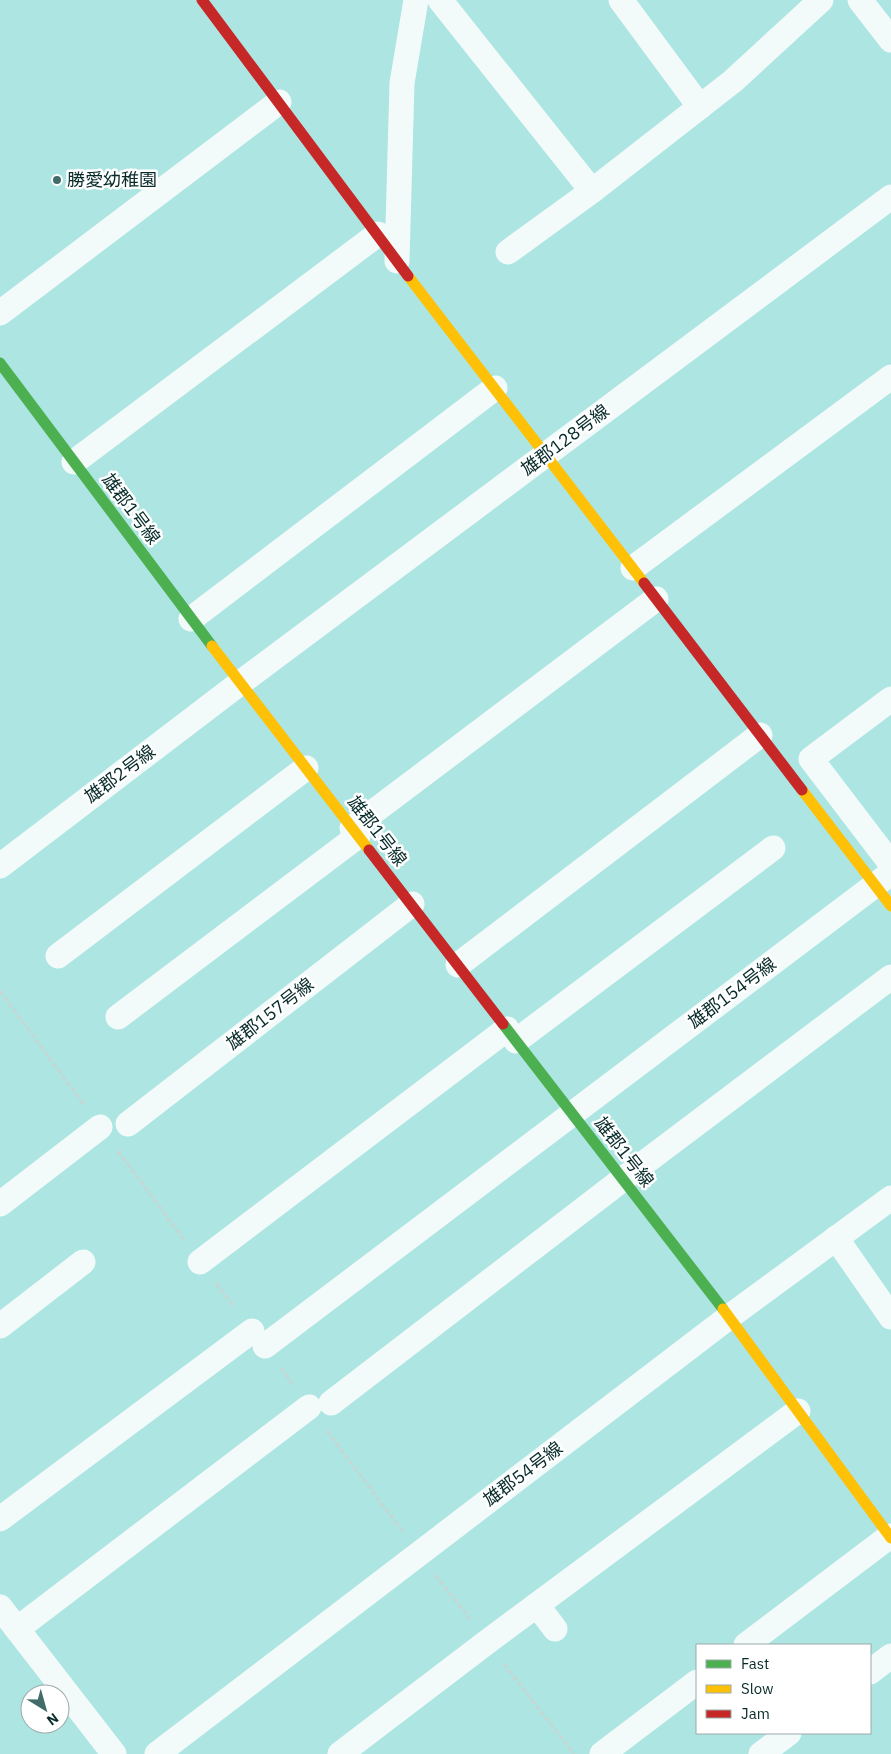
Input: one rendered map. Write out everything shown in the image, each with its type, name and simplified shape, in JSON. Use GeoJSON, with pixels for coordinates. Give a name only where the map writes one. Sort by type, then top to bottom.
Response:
{"type":"FeatureCollection","features":[{"type":"Feature","properties":{"kind":"street"},"geometry":{"type":"LineString","coordinates":[[202,0],[397,261],[760,735],[883,879],[891,906]]}},
{"type":"Feature","properties":{"kind":"street"},"geometry":{"type":"LineString","coordinates":[[397,261],[402,83],[416,0]]}},
{"type":"Feature","properties":{"kind":"street"},"geometry":{"type":"LineString","coordinates":[[440,0],[592,190]]}},
{"type":"Feature","properties":{"kind":"street"},"geometry":{"type":"LineString","coordinates":[[621,0],[700,107]]}},
{"type":"Feature","properties":{"kind":"street"},"geometry":{"type":"LineString","coordinates":[[508,252],[700,107],[732,81],[821,0]]}},
{"type":"Feature","properties":{"kind":"street"},"geometry":{"type":"LineString","coordinates":[[860,0],[891,40]]}},
{"type":"Feature","properties":{"kind":"street"},"geometry":{"type":"LineString","coordinates":[[0,313],[279,102]]}},
{"type":"Feature","properties":{"kind":"street","name":"雄郡128号線"},"geometry":{"type":"LineString","coordinates":[[240,683],[891,197]]}},
{"type":"Feature","properties":{"kind":"street"},"geometry":{"type":"LineString","coordinates":[[74,462],[378,234]]}},
{"type":"Feature","properties":{"kind":"street","name":"雄郡1号線"},"geometry":{"type":"LineString","coordinates":[[0,363],[240,683],[729,1317],[890,1537]]}},
{"type":"Feature","properties":{"kind":"street"},"geometry":{"type":"LineString","coordinates":[[632,568],[891,377]]}},
{"type":"Feature","properties":{"kind":"street"},"geometry":{"type":"LineString","coordinates":[[192,619],[495,388]]}},
{"type":"Feature","properties":{"kind":"street"},"geometry":{"type":"LineString","coordinates":[[118,1017],[656,598]]}},
{"type":"Feature","properties":{"kind":"street","name":"雄郡2号線"},"geometry":{"type":"LineString","coordinates":[[0,866],[240,683]]}},
{"type":"Feature","properties":{"kind":"street"},"geometry":{"type":"LineString","coordinates":[[891,699],[811,759],[891,864]]}},
{"type":"Feature","properties":{"kind":"street"},"geometry":{"type":"LineString","coordinates":[[458,965],[760,735]]}},
{"type":"Feature","properties":{"kind":"street"},"geometry":{"type":"LineString","coordinates":[[58,956],[306,768]]}},
{"type":"Feature","properties":{"kind":"street"},"geometry":{"type":"LineString","coordinates":[[200,1262],[773,848]]}},
{"type":"Feature","properties":{"kind":"street","name":"雄郡154号線"},"geometry":{"type":"LineString","coordinates":[[0,1519],[259,1338],[572,1113],[883,879]]}},
{"type":"Feature","properties":{"kind":"street","name":"雄郡157号線"},"geometry":{"type":"LineString","coordinates":[[128,1124],[412,904]]}},
{"type":"Feature","properties":{"kind":"street"},"geometry":{"type":"LineString","coordinates":[[17,1629],[623,1179],[891,977]]}},
{"type":"Feature","properties":{"kind":"street"},"geometry":{"type":"LineString","coordinates":[[0,1204],[100,1127]]}},
{"type":"Feature","properties":{"kind":"street","name":"雄郡54号線"},"geometry":{"type":"LineString","coordinates":[[157,1754],[729,1317],[891,1198]]}},
{"type":"Feature","properties":{"kind":"street"},"geometry":{"type":"LineString","coordinates":[[836,1238],[891,1317]]}},
{"type":"Feature","properties":{"kind":"street"},"geometry":{"type":"LineString","coordinates":[[0,1326],[83,1262]]}},
{"type":"Feature","properties":{"kind":"street"},"geometry":{"type":"LineString","coordinates":[[340,1754],[487,1642],[798,1411]]}},
{"type":"Feature","properties":{"kind":"street"},"geometry":{"type":"LineString","coordinates":[[747,1644],[890,1537]]}},
{"type":"Feature","properties":{"kind":"street"},"geometry":{"type":"LineString","coordinates":[[537,1605],[555,1629]]}},
{"type":"Feature","properties":{"kind":"street"},"geometry":{"type":"LineString","coordinates":[[0,1607],[114,1754]]}},
{"type":"Feature","properties":{"kind":"street"},"geometry":{"type":"LineString","coordinates":[[871,1671],[891,1656]]}},
{"type":"Feature","properties":{"kind":"street"},"geometry":{"type":"LineString","coordinates":[[602,1754],[696,1683]]}},
{"type":"Feature","properties":{"kind":"street"},"geometry":{"type":"LineString","coordinates":[[761,1754],[788,1734]]}},
{"type":"Feature","properties":{"kind":"path"},"geometry":{"type":"LineString","coordinates":[[0,991],[200,1262],[259,1338],[320,1405],[419,1553],[574,1754]]}},
{"type":"Feature","properties":{"kind":"traffic: fast"},"geometry":{"type":"LineString","coordinates":[[0,363],[212,646]]}},
{"type":"Feature","properties":{"kind":"traffic: fast"},"geometry":{"type":"LineString","coordinates":[[503,1024],[723,1309]]}},
{"type":"Feature","properties":{"kind":"traffic: slow"},"geometry":{"type":"LineString","coordinates":[[408,276],[644,583]]}},
{"type":"Feature","properties":{"kind":"traffic: slow"},"geometry":{"type":"LineString","coordinates":[[212,646],[369,850]]}},
{"type":"Feature","properties":{"kind":"traffic: slow"},"geometry":{"type":"LineString","coordinates":[[802,790],[891,906]]}},
{"type":"Feature","properties":{"kind":"traffic: slow"},"geometry":{"type":"LineString","coordinates":[[723,1309],[891,1538]]}},
{"type":"Feature","properties":{"kind":"traffic: jam"},"geometry":{"type":"LineString","coordinates":[[202,0],[408,276]]}},
{"type":"Feature","properties":{"kind":"traffic: jam"},"geometry":{"type":"LineString","coordinates":[[644,583],[802,790]]}},
{"type":"Feature","properties":{"kind":"traffic: jam"},"geometry":{"type":"LineString","coordinates":[[369,850],[503,1024]]}},
{"type":"Feature","properties":{"kind":"place","name":"勝愛幼稚園"},"geometry":{"type":"Point","coordinates":[57,180]}}]}
